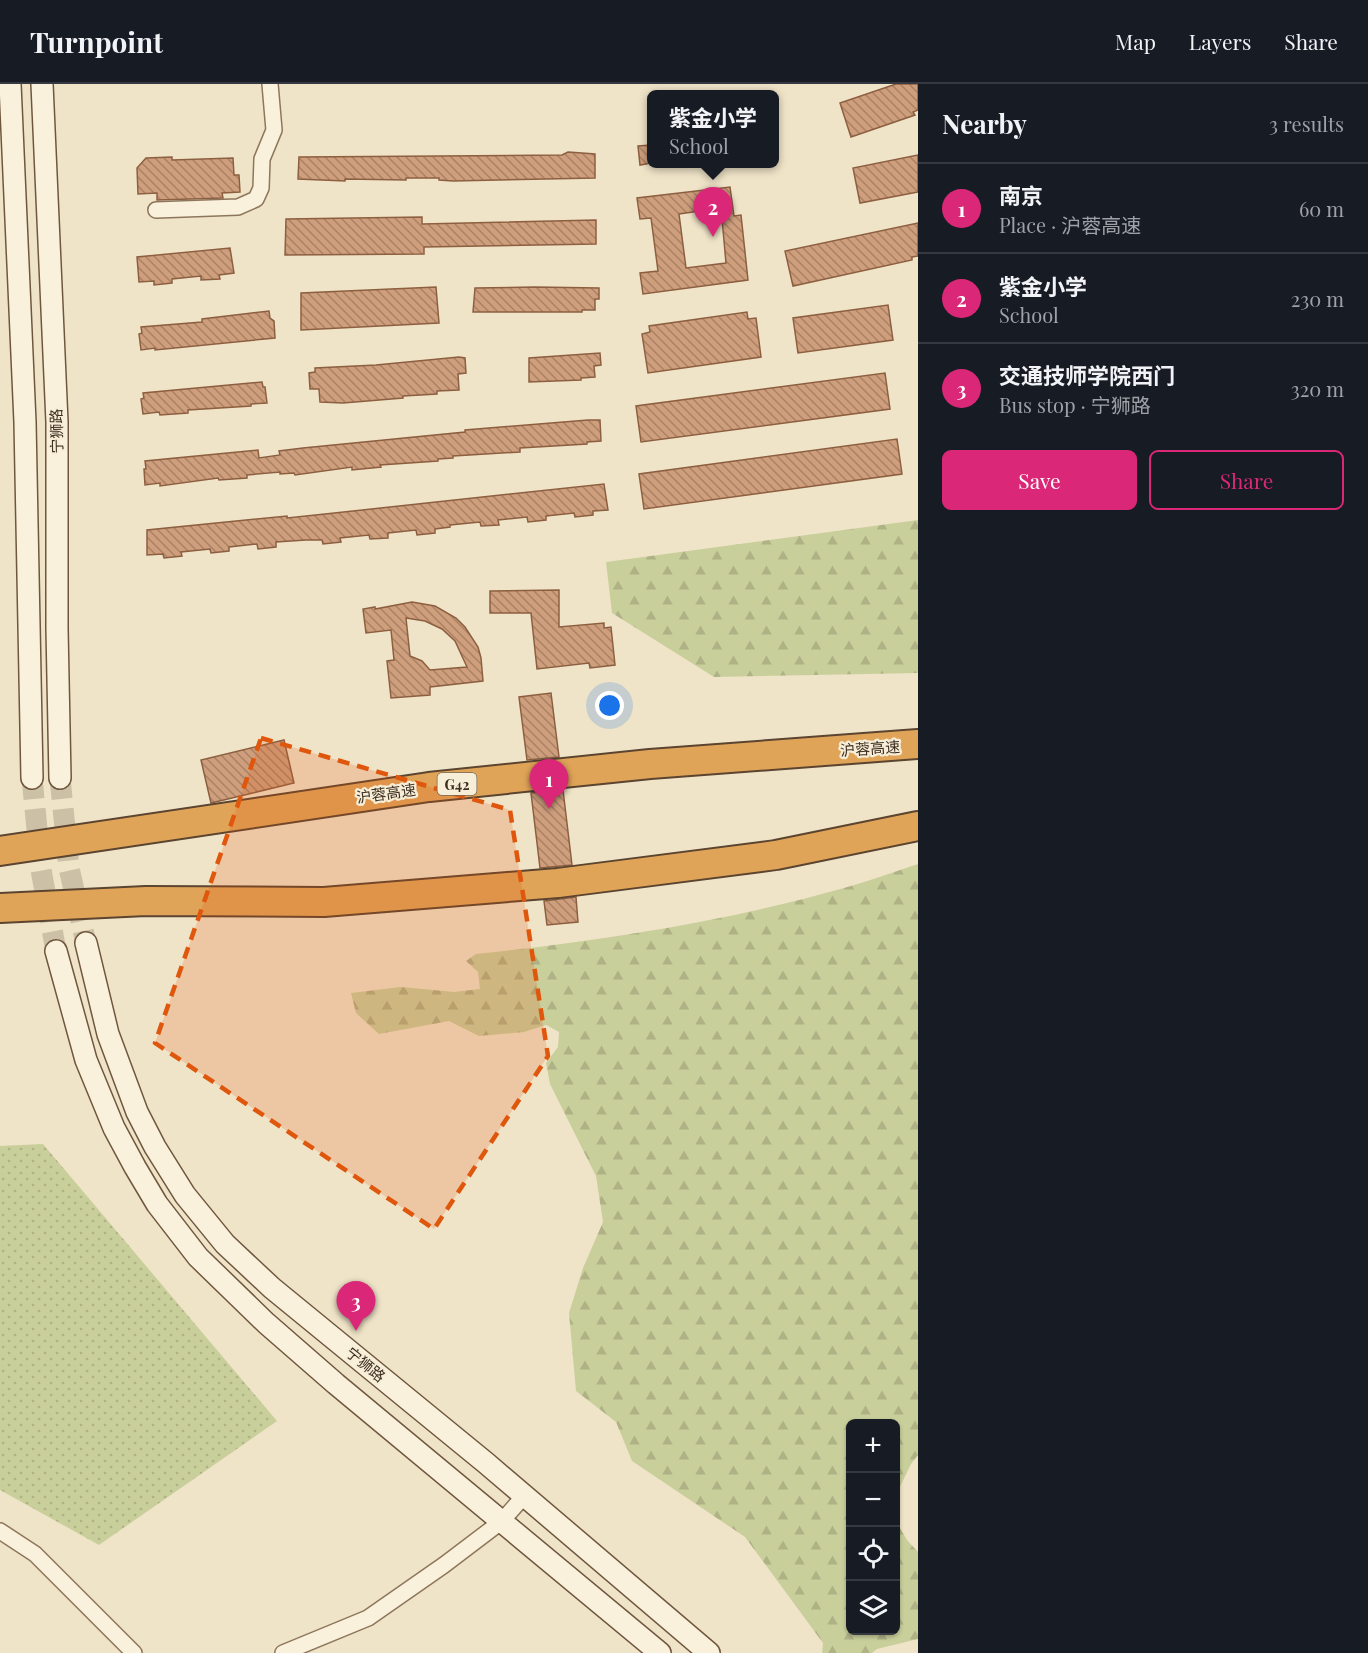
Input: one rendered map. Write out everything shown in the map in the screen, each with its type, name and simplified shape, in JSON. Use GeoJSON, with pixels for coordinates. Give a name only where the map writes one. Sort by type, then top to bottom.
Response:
{"type":"FeatureCollection","features":[{"type":"Feature","properties":{"kind":"highway","name":"沪蓉高速"},"geometry":{"type":"LineString","coordinates":[[0,851],[429,787],[650,764],[918,744]]}},
{"type":"Feature","properties":{"kind":"highway"},"geometry":{"type":"LineString","coordinates":[[0,908],[146,901],[324,902],[558,883],[776,855],[918,826]]}},
{"type":"Feature","properties":{"kind":"main road","name":"宁狮路"},"geometry":{"type":"LineString","coordinates":[[10,84],[26,422],[32,778]]}},
{"type":"Feature","properties":{"kind":"main road","name":"宁狮路"},"geometry":{"type":"LineString","coordinates":[[42,84],[57,422],[60,778]]}},
{"type":"Feature","properties":{"kind":"main road","name":"宁狮路"},"geometry":{"type":"LineString","coordinates":[[86,944],[108,1034],[137,1112],[155,1147],[186,1195],[225,1244],[272,1288],[477,1455],[709,1653]]}},
{"type":"Feature","properties":{"kind":"main road"},"geometry":{"type":"LineString","coordinates":[[56,951],[86,1060],[114,1128],[157,1204],[198,1257],[266,1323],[336,1384],[660,1653]]}},
{"type":"Feature","properties":{"kind":"street"},"geometry":{"type":"LineString","coordinates":[[156,210],[238,207],[256,199],[261,188],[262,159],[274,130],[270,84]]}},
{"type":"Feature","properties":{"kind":"street"},"geometry":{"type":"LineString","coordinates":[[283,1653],[368,1618],[502,1521],[524,1496]]}},
{"type":"Feature","properties":{"kind":"street"},"geometry":{"type":"LineString","coordinates":[[0,1531],[35,1554],[134,1653]]}},
{"type":"Feature","properties":{"kind":"highlighted area"},"geometry":{"type":"Polygon","coordinates":[[[261,738],[510,810],[548,1056],[434,1229],[155,1043],[261,738]]]}},
{"type":"Feature","properties":{"kind":"green space"},"geometry":{"type":"Polygon","coordinates":[[[918,520],[918,673],[714,677],[612,613],[606,562],[918,520]]]}},
{"type":"Feature","properties":{"kind":"green space"},"geometry":{"type":"Polygon","coordinates":[[[918,864],[918,1455],[900,1487],[900,1419],[846,1419],[846,1635],[900,1635],[900,1528],[918,1552],[918,1639],[877,1649],[872,1653],[822,1653],[823,1643],[745,1537],[632,1461],[616,1422],[576,1391],[569,1313],[583,1268],[603,1222],[596,1176],[550,1084],[546,1063],[558,1047],[559,1032],[546,1025],[524,1032],[479,1036],[449,1021],[379,1034],[356,1013],[351,993],[401,987],[454,992],[480,989],[478,972],[466,961],[476,954],[661,929],[753,911],[844,888],[918,864]]]}},
{"type":"Feature","properties":{"kind":"green space"},"geometry":{"type":"Polygon","coordinates":[[[43,1144],[277,1421],[99,1545],[0,1490],[0,1146],[43,1144]]]}},
{"type":"Feature","properties":{"kind":"building"},"geometry":{"type":"Polygon","coordinates":[[[896,84],[918,84],[918,110],[913,112],[915,115],[851,137],[840,103],[896,84]]]}},
{"type":"Feature","properties":{"kind":"building"},"geometry":{"type":"Polygon","coordinates":[[[647,145],[647,164],[640,165],[638,146],[647,145]]]}},
{"type":"Feature","properties":{"kind":"building"},"geometry":{"type":"Polygon","coordinates":[[[568,152],[595,154],[595,178],[453,181],[439,180],[439,178],[345,179],[345,181],[298,179],[299,157],[562,155],[568,152]]]}},
{"type":"Feature","properties":{"kind":"building"},"geometry":{"type":"Polygon","coordinates":[[[918,155],[918,192],[860,203],[853,168],[918,155]]]}},
{"type":"Feature","properties":{"kind":"building"},"geometry":{"type":"Polygon","coordinates":[[[172,157],[172,160],[233,158],[234,175],[239,175],[240,192],[222,193],[223,198],[157,200],[157,193],[138,194],[137,168],[146,158],[172,157]]]}},
{"type":"Feature","properties":{"kind":"building"},"geometry":{"type":"Polygon","coordinates":[[[730,187],[734,216],[741,215],[748,280],[643,294],[640,273],[658,271],[651,218],[640,219],[637,198],[730,187]],[[721,208],[679,214],[686,268],[726,263],[721,208]]]}},
{"type":"Feature","properties":{"kind":"building"},"geometry":{"type":"Polygon","coordinates":[[[422,217],[422,224],[596,220],[596,244],[424,247],[424,254],[285,255],[286,219],[422,217]]]}},
{"type":"Feature","properties":{"kind":"building"},"geometry":{"type":"Polygon","coordinates":[[[918,223],[918,256],[912,257],[912,260],[793,286],[785,251],[918,223]]]}},
{"type":"Feature","properties":{"kind":"building"},"geometry":{"type":"Polygon","coordinates":[[[230,248],[234,273],[219,275],[220,279],[201,280],[201,276],[172,279],[172,283],[154,285],[154,281],[139,282],[137,257],[230,248]]]}},
{"type":"Feature","properties":{"kind":"building"},"geometry":{"type":"Polygon","coordinates":[[[436,287],[439,323],[301,330],[301,293],[436,287]]]}},
{"type":"Feature","properties":{"kind":"building"},"geometry":{"type":"Polygon","coordinates":[[[475,288],[599,288],[599,299],[595,299],[595,310],[582,310],[582,312],[473,312],[475,288]]]}},
{"type":"Feature","properties":{"kind":"building"},"geometry":{"type":"Polygon","coordinates":[[[888,305],[893,340],[798,353],[793,318],[888,305]]]}},
{"type":"Feature","properties":{"kind":"building"},"geometry":{"type":"Polygon","coordinates":[[[269,311],[270,318],[274,321],[275,338],[141,350],[139,334],[142,333],[141,327],[202,322],[202,319],[269,311]]]}},
{"type":"Feature","properties":{"kind":"building"},"geometry":{"type":"Polygon","coordinates":[[[747,312],[748,319],[756,318],[761,357],[648,373],[642,334],[650,332],[649,326],[747,312]]]}},
{"type":"Feature","properties":{"kind":"building"},"geometry":{"type":"Polygon","coordinates":[[[600,353],[601,365],[594,366],[595,377],[581,378],[581,380],[529,382],[529,358],[600,353]]]}},
{"type":"Feature","properties":{"kind":"building"},"geometry":{"type":"Polygon","coordinates":[[[465,358],[466,373],[458,374],[459,390],[343,403],[320,402],[319,389],[310,389],[309,373],[315,372],[315,368],[465,358]]]}},
{"type":"Feature","properties":{"kind":"building"},"geometry":{"type":"Polygon","coordinates":[[[885,373],[890,409],[641,442],[636,406],[885,373]]]}},
{"type":"Feature","properties":{"kind":"building"},"geometry":{"type":"Polygon","coordinates":[[[262,382],[267,403],[188,410],[188,413],[143,414],[141,399],[144,398],[143,393],[262,382]]]}},
{"type":"Feature","properties":{"kind":"building"},"geometry":{"type":"Polygon","coordinates":[[[600,420],[601,441],[520,448],[520,452],[453,456],[453,458],[438,459],[438,461],[380,465],[381,467],[352,470],[352,467],[295,475],[294,473],[280,474],[280,472],[247,475],[247,478],[219,480],[218,478],[160,486],[160,483],[145,485],[145,461],[258,450],[259,458],[280,455],[279,451],[303,448],[465,432],[465,430],[600,420]]]}},
{"type":"Feature","properties":{"kind":"building"},"geometry":{"type":"Polygon","coordinates":[[[897,439],[902,474],[644,509],[639,474],[897,439]]]}},
{"type":"Feature","properties":{"kind":"building"},"geometry":{"type":"Polygon","coordinates":[[[604,484],[608,510],[593,511],[593,515],[575,517],[574,513],[546,516],[546,520],[528,522],[527,517],[498,520],[499,525],[481,526],[480,522],[450,525],[450,527],[435,529],[435,533],[417,535],[416,530],[388,533],[388,538],[370,539],[369,535],[340,538],[341,542],[323,544],[322,540],[306,540],[276,542],[276,547],[258,549],[257,544],[229,547],[229,551],[211,553],[210,549],[181,552],[182,556],[164,558],[163,554],[147,555],[147,530],[287,516],[287,518],[604,484]]]}},
{"type":"Feature","properties":{"kind":"building"},"geometry":{"type":"Polygon","coordinates":[[[559,590],[559,627],[604,623],[604,628],[611,627],[615,665],[590,668],[589,663],[537,669],[531,613],[490,613],[490,591],[559,590]]]}},
{"type":"Feature","properties":{"kind":"building"},"geometry":{"type":"Polygon","coordinates":[[[412,602],[435,606],[456,618],[478,647],[483,681],[430,687],[430,695],[391,698],[387,661],[394,660],[391,630],[366,633],[363,609],[375,607],[375,609],[412,602]],[[406,618],[410,656],[422,661],[430,670],[467,667],[455,641],[442,629],[425,621],[406,618]]]}},
{"type":"Feature","properties":{"kind":"building"},"geometry":{"type":"Polygon","coordinates":[[[551,693],[559,757],[527,760],[519,697],[551,693]]]}},
{"type":"Feature","properties":{"kind":"building"},"geometry":{"type":"Polygon","coordinates":[[[284,740],[294,783],[211,803],[201,760],[284,740]]]}},
{"type":"Feature","properties":{"kind":"building"},"geometry":{"type":"Polygon","coordinates":[[[563,790],[572,865],[540,868],[531,793],[563,790]]]}},
{"type":"Feature","properties":{"kind":"building"},"geometry":{"type":"Polygon","coordinates":[[[576,897],[578,922],[547,925],[544,901],[576,897]]]}},
{"type":"Feature","properties":{"kind":"tunnel"},"geometry":{"type":"LineString","coordinates":[[32,778],[41,870],[56,951]]}},
{"type":"Feature","properties":{"kind":"tunnel"},"geometry":{"type":"LineString","coordinates":[[60,778],[69,868],[86,943]]}},
{"type":"Feature","properties":{"kind":"place","name":"紫金小学"},"geometry":{"type":"Point","coordinates":[713,237]}},
{"type":"Feature","properties":{"kind":"place","name":"南京"},"geometry":{"type":"Point","coordinates":[549,809]}},
{"type":"Feature","properties":{"kind":"place","name":"交通技师学院西门"},"geometry":{"type":"Point","coordinates":[356,1331]}}]}
